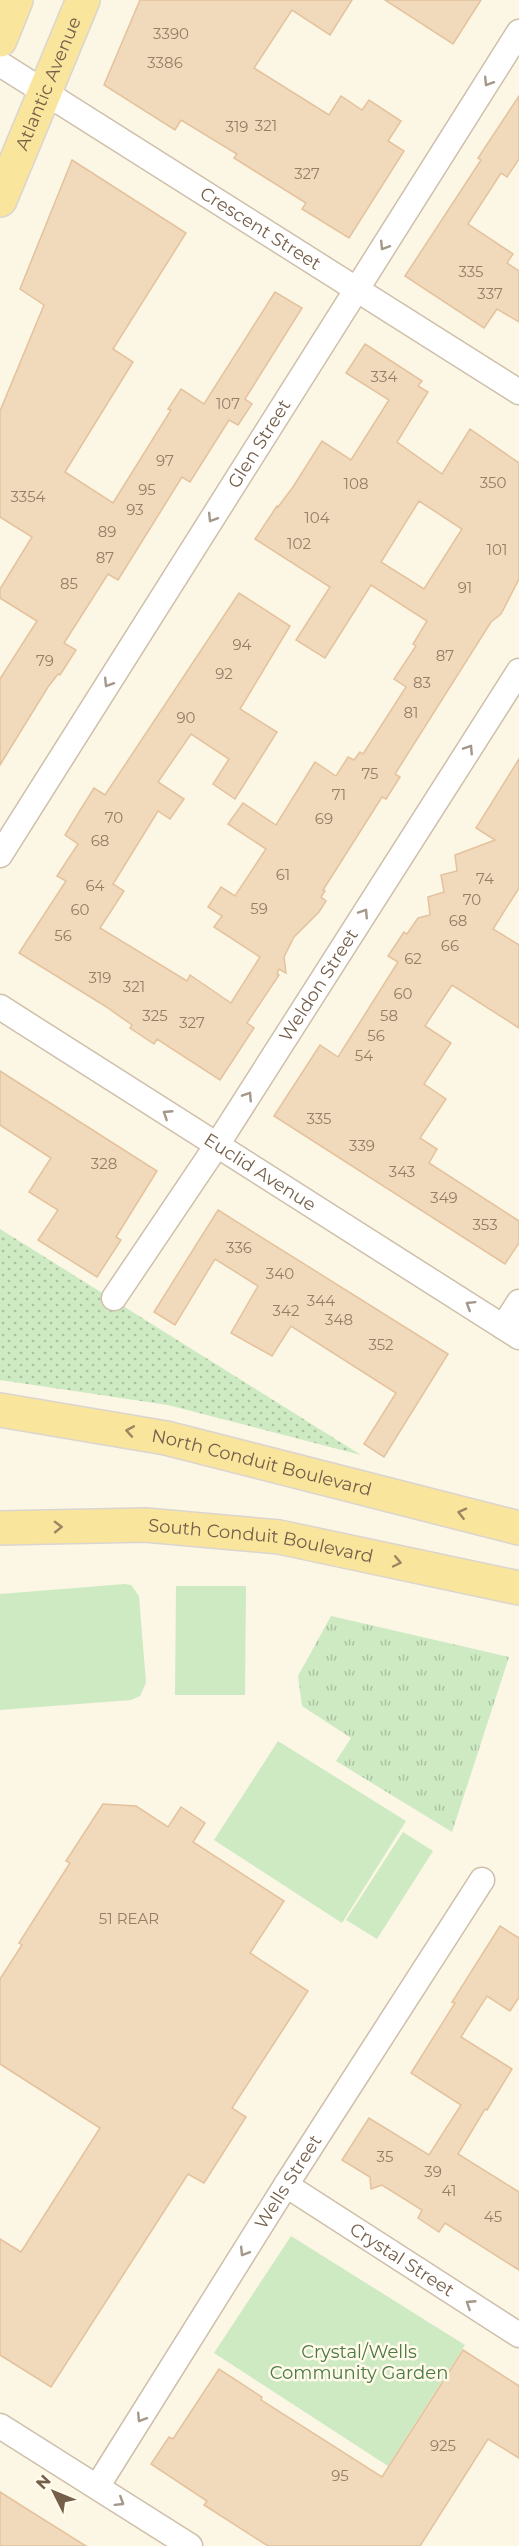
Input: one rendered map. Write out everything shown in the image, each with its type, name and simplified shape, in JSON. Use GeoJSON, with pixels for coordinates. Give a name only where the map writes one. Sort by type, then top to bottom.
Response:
{"type":"FeatureCollection","features":[{"type":"Feature","properties":{"kind":"main road"},"geometry":{"type":"LineString","coordinates":[[0,40],[16,0]]}},
{"type":"Feature","properties":{"kind":"main road","name":"Atlantic Avenue"},"geometry":{"type":"LineString","coordinates":[[0,200],[83,0]]}},
{"type":"Feature","properties":{"kind":"main road","name":"North Conduit Boulevard"},"geometry":{"type":"LineString","coordinates":[[0,1410],[166,1437],[519,1528]]}},
{"type":"Feature","properties":{"kind":"main road","name":"South Conduit Boulevard"},"geometry":{"type":"LineString","coordinates":[[0,1528],[145,1526],[279,1537],[519,1588]]}},
{"type":"Feature","properties":{"kind":"street","name":"Glen Street"},"geometry":{"type":"LineString","coordinates":[[0,855],[519,32]]}},
{"type":"Feature","properties":{"kind":"street","name":"Crescent Street"},"geometry":{"type":"LineString","coordinates":[[0,64],[519,392]]}},
{"type":"Feature","properties":{"kind":"street","name":"Weldon Street"},"geometry":{"type":"LineString","coordinates":[[114,1298],[217,1145],[519,671]]}},
{"type":"Feature","properties":{"kind":"street","name":"Euclid Avenue"},"geometry":{"type":"LineString","coordinates":[[0,1007],[511,1332]]}},
{"type":"Feature","properties":{"kind":"street"},"geometry":{"type":"LineString","coordinates":[[511,1332],[519,1302]]}},
{"type":"Feature","properties":{"kind":"street","name":"Wells Street"},"geometry":{"type":"LineString","coordinates":[[97,2487],[286,2185],[482,1880]]}},
{"type":"Feature","properties":{"kind":"street","name":"Crystal Street"},"geometry":{"type":"LineString","coordinates":[[286,2185],[519,2335]]}},
{"type":"Feature","properties":{"kind":"street"},"geometry":{"type":"LineString","coordinates":[[0,2426],[190,2546]]}},
{"type":"Feature","properties":{"kind":"green space"},"geometry":{"type":"Polygon","coordinates":[[[0,1229],[361,1455],[168,1405],[0,1380],[0,1229]]]}},
{"type":"Feature","properties":{"kind":"green space"},"geometry":{"type":"Polygon","coordinates":[[[131,1585],[139,1596],[146,1683],[140,1696],[131,1700],[0,1710],[0,1594],[131,1585]]]}},
{"type":"Feature","properties":{"kind":"green space"},"geometry":{"type":"Polygon","coordinates":[[[176,1586],[246,1586],[245,1695],[175,1695],[176,1586]]]}},
{"type":"Feature","properties":{"kind":"green space"},"geometry":{"type":"Polygon","coordinates":[[[331,1616],[509,1657],[452,1832],[336,1761],[351,1738],[302,1706],[298,1676],[331,1616]]]}},
{"type":"Feature","properties":{"kind":"green space"},"geometry":{"type":"Polygon","coordinates":[[[278,1741],[406,1821],[342,1923],[214,1840],[278,1741]]]}},
{"type":"Feature","properties":{"kind":"green space"},"geometry":{"type":"Polygon","coordinates":[[[403,1832],[433,1851],[377,1939],[346,1920],[403,1832]]]}},
{"type":"Feature","properties":{"kind":"green space","name":"Crystal/Wells Community Garden"},"geometry":{"type":"Polygon","coordinates":[[[291,2236],[465,2345],[388,2466],[214,2353],[291,2236]]]}},
{"type":"Feature","properties":{"kind":"building"},"geometry":{"type":"Polygon","coordinates":[[[140,0],[352,0],[330,35],[292,10],[254,68],[329,115],[341,96],[362,110],[369,100],[401,121],[388,141],[404,151],[349,238],[302,209],[306,203],[234,158],[237,154],[181,120],[175,130],[104,85],[140,0]]]}},
{"type":"Feature","properties":{"kind":"building"},"geometry":{"type":"Polygon","coordinates":[[[385,0],[481,0],[453,44],[385,0]]]}},
{"type":"Feature","properties":{"kind":"building"},"geometry":{"type":"Polygon","coordinates":[[[519,96],[519,159],[507,177],[501,173],[468,224],[513,254],[507,263],[519,271],[519,322],[497,309],[484,328],[405,276],[481,160],[478,158],[519,96]]]}},
{"type":"Feature","properties":{"kind":"building"},"geometry":{"type":"Polygon","coordinates":[[[72,160],[186,233],[113,349],[133,362],[65,472],[113,503],[171,410],[168,409],[181,389],[204,404],[275,292],[302,308],[245,399],[252,404],[238,425],[229,420],[190,482],[182,477],[118,580],[108,574],[64,643],[76,650],[60,675],[58,674],[48,687],[0,765],[0,679],[37,621],[0,598],[0,589],[32,537],[0,517],[0,411],[44,305],[20,289],[72,160]]]}},
{"type":"Feature","properties":{"kind":"building"},"geometry":{"type":"Polygon","coordinates":[[[365,344],[422,381],[418,386],[428,392],[397,442],[442,474],[470,429],[519,463],[519,579],[501,614],[491,622],[395,774],[400,777],[386,799],[382,797],[323,890],[325,891],[321,897],[326,901],[319,912],[294,937],[284,957],[286,973],[279,969],[277,974],[279,975],[247,1023],[254,1028],[220,1080],[157,1039],[154,1044],[130,1028],[132,1025],[105,1006],[19,953],[66,881],[57,876],[78,844],[65,835],[79,812],[94,788],[105,795],[239,593],[290,626],[240,709],[277,732],[235,799],[213,784],[229,759],[191,734],[158,782],[184,799],[170,819],[158,811],[113,884],[124,891],[100,928],[187,981],[190,975],[231,1003],[260,957],[214,927],[222,916],[208,907],[221,887],[235,896],[266,849],[228,824],[243,803],[276,825],[315,762],[336,776],[348,757],[354,760],[360,752],[363,754],[406,687],[394,679],[416,646],[413,644],[427,621],[371,585],[325,658],[296,640],[330,587],[255,539],[293,487],[322,441],[351,460],[389,400],[346,373],[365,344]],[[419,501],[381,562],[424,589],[462,529],[419,501]]]}},
{"type":"Feature","properties":{"kind":"building"},"geometry":{"type":"Polygon","coordinates":[[[519,759],[519,888],[493,929],[519,945],[519,1028],[452,985],[425,1026],[451,1043],[424,1084],[446,1099],[420,1138],[437,1149],[429,1163],[519,1221],[519,1243],[505,1264],[274,1116],[320,1045],[338,1057],[398,962],[388,956],[404,932],[407,934],[418,918],[430,915],[428,897],[444,892],[441,875],[457,871],[455,855],[495,840],[476,828],[519,759]]]}},
{"type":"Feature","properties":{"kind":"building"},"geometry":{"type":"Polygon","coordinates":[[[0,1071],[157,1171],[116,1237],[121,1240],[97,1277],[38,1240],[58,1210],[29,1192],[51,1158],[0,1125],[0,1071]]]}},
{"type":"Feature","properties":{"kind":"building"},"geometry":{"type":"Polygon","coordinates":[[[218,1210],[448,1354],[384,1457],[364,1444],[396,1393],[291,1326],[272,1356],[231,1333],[258,1286],[215,1259],[175,1325],[154,1312],[218,1210]]]}},
{"type":"Feature","properties":{"kind":"building"},"geometry":{"type":"Polygon","coordinates":[[[103,1804],[136,1806],[168,1827],[181,1807],[205,1823],[193,1842],[284,1901],[250,1953],[308,1991],[232,2108],[246,2117],[204,2183],[188,2174],[51,2387],[0,2355],[0,2239],[21,2252],[100,2128],[0,2064],[0,1979],[22,1945],[19,1943],[70,1863],[66,1861],[103,1804]]]}},
{"type":"Feature","properties":{"kind":"building"},"geometry":{"type":"Polygon","coordinates":[[[500,1926],[519,1938],[519,1997],[510,2011],[487,1996],[461,2037],[512,2069],[458,2154],[519,2192],[519,2270],[445,2223],[439,2232],[418,2218],[422,2210],[382,2185],[371,2189],[370,2177],[342,2160],[369,2118],[429,2155],[461,2105],[411,2073],[500,1926]]]}},
{"type":"Feature","properties":{"kind":"building"},"geometry":{"type":"Polygon","coordinates":[[[463,2350],[519,2386],[519,2458],[488,2439],[420,2546],[268,2546],[204,2505],[207,2501],[151,2464],[169,2437],[173,2439],[219,2369],[262,2397],[261,2400],[382,2477],[463,2350]]]}},
{"type":"Feature","properties":{"kind":"building"},"geometry":{"type":"Polygon","coordinates":[[[0,2492],[30,2511],[86,2546],[0,2546],[0,2492]]]}}]}
